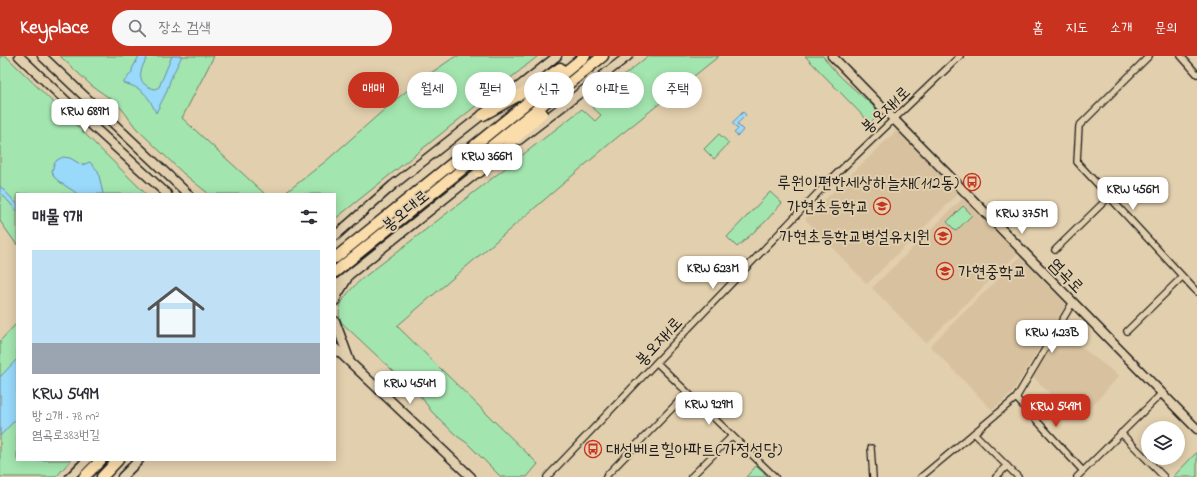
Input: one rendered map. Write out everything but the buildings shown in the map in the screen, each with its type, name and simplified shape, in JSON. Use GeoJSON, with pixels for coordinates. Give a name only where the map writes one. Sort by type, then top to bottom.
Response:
{"type":"FeatureCollection","features":[{"type":"Feature","properties":{"kind":"highway"},"geometry":{"type":"LineString","coordinates":[[482,115],[530,89],[578,56]]}},
{"type":"Feature","properties":{"kind":"highway","name":"봉오대로"},"geometry":{"type":"LineString","coordinates":[[336,257],[585,56]]}},
{"type":"Feature","properties":{"kind":"highway"},"geometry":{"type":"LineString","coordinates":[[479,172],[604,56]]}},
{"type":"Feature","properties":{"kind":"highway","name":"봉오대로"},"geometry":{"type":"LineString","coordinates":[[336,271],[604,56]]}},
{"type":"Feature","properties":{"kind":"highway"},"geometry":{"type":"LineString","coordinates":[[84,477],[100,461]]}},
{"type":"Feature","properties":{"kind":"highway"},"geometry":{"type":"LineString","coordinates":[[102,477],[117,461]]}},
{"type":"Feature","properties":{"kind":"main road"},"geometry":{"type":"LineString","coordinates":[[20,56],[85,119],[166,193]]}},
{"type":"Feature","properties":{"kind":"main road"},"geometry":{"type":"LineString","coordinates":[[42,56],[187,193]]}},
{"type":"Feature","properties":{"kind":"main road","name":"봉오대로"},"geometry":{"type":"LineString","coordinates":[[336,235],[393,185],[557,56]]}},
{"type":"Feature","properties":{"kind":"main road"},"geometry":{"type":"LineString","coordinates":[[608,71],[622,56]]}},
{"type":"Feature","properties":{"kind":"main road","name":"봉오대로"},"geometry":{"type":"LineString","coordinates":[[336,285],[628,56]]}},
{"type":"Feature","properties":{"kind":"main road","name":"염곡로"},"geometry":{"type":"LineString","coordinates":[[832,56],[1197,429]]}},
{"type":"Feature","properties":{"kind":"main road"},"geometry":{"type":"LineString","coordinates":[[336,299],[351,272]]}},
{"type":"Feature","properties":{"kind":"main road"},"geometry":{"type":"LineString","coordinates":[[336,324],[350,362]]}},
{"type":"Feature","properties":{"kind":"main road"},"geometry":{"type":"LineString","coordinates":[[336,349],[471,477]]}},
{"type":"Feature","properties":{"kind":"main road"},"geometry":{"type":"LineString","coordinates":[[336,356],[350,362]]}},
{"type":"Feature","properties":{"kind":"main road"},"geometry":{"type":"LineString","coordinates":[[70,477],[86,461]]}},
{"type":"Feature","properties":{"kind":"main road"},"geometry":{"type":"LineString","coordinates":[[122,477],[138,461]]}},
{"type":"Feature","properties":{"kind":"street","name":"봉오재1로"},"geometry":{"type":"LineString","coordinates":[[547,477],[822,188],[960,56]]}},
{"type":"Feature","properties":{"kind":"street"},"geometry":{"type":"LineString","coordinates":[[1149,56],[1079,126],[1077,162],[1197,292]]}},
{"type":"Feature","properties":{"kind":"street"},"geometry":{"type":"LineString","coordinates":[[1181,56],[1197,74]]}},
{"type":"Feature","properties":{"kind":"street"},"geometry":{"type":"LineString","coordinates":[[1055,250],[1109,197]]}},
{"type":"Feature","properties":{"kind":"street"},"geometry":{"type":"LineString","coordinates":[[1127,331],[1182,276]]}},
{"type":"Feature","properties":{"kind":"street"},"geometry":{"type":"LineString","coordinates":[[921,477],[1016,398],[1073,302]]}},
{"type":"Feature","properties":{"kind":"street"},"geometry":{"type":"LineString","coordinates":[[657,363],[774,477]]}},
{"type":"Feature","properties":{"kind":"street"},"geometry":{"type":"LineString","coordinates":[[606,477],[687,393]]}},
{"type":"Feature","properties":{"kind":"street"},"geometry":{"type":"LineString","coordinates":[[1077,477],[1162,393]]}},
{"type":"Feature","properties":{"kind":"street"},"geometry":{"type":"LineString","coordinates":[[1016,398],[1083,471]]}},
{"type":"Feature","properties":{"kind":"street"},"geometry":{"type":"LineString","coordinates":[[974,433],[1018,477]]}},
{"type":"Feature","properties":{"kind":"street"},"geometry":{"type":"LineString","coordinates":[[1121,434],[1163,477]]}},
{"type":"Feature","properties":{"kind":"street"},"geometry":{"type":"LineString","coordinates":[[691,477],[732,436]]}},
{"type":"Feature","properties":{"kind":"street"},"geometry":{"type":"LineString","coordinates":[[871,448],[873,477]]}},
{"type":"Feature","properties":{"kind":"street"},"geometry":{"type":"LineString","coordinates":[[996,477],[1007,466]]}},
{"type":"Feature","properties":{"kind":"shaded area","name":"가현초등학교"},"geometry":{"type":"Polygon","coordinates":[[[897,130],[958,194],[867,284],[805,219],[897,130]]]}},
{"type":"Feature","properties":{"kind":"shaded area","name":"가현중학교"},"geometry":{"type":"Polygon","coordinates":[[[963,198],[1018,253],[926,343],[872,288],[963,198]]]}},
{"type":"Feature","properties":{"kind":"shaded area"},"geometry":{"type":"Polygon","coordinates":[[[1020,257],[1066,304],[1012,393],[992,410],[930,346],[1020,257]]]}},
{"type":"Feature","properties":{"kind":"shaded area"},"geometry":{"type":"Polygon","coordinates":[[[1063,333],[1119,376],[1078,421],[1030,374],[1063,333]]]}},
{"type":"Feature","properties":{"kind":"green space"},"geometry":{"type":"Polygon","coordinates":[[[0,56],[6,56],[145,193],[16,193],[16,244],[0,221],[0,56]]]}},
{"type":"Feature","properties":{"kind":"green space"},"geometry":{"type":"Polygon","coordinates":[[[60,56],[214,56],[182,118],[264,193],[208,193],[184,174],[136,128],[122,109],[111,99],[92,86],[60,56]]]}},
{"type":"Feature","properties":{"kind":"green space"},"geometry":{"type":"Polygon","coordinates":[[[456,56],[538,56],[516,74],[516,72],[465,72],[465,108],[473,108],[336,218],[336,193],[285,193],[326,161],[386,108],[399,108],[399,97],[407,91],[407,108],[457,108],[457,72],[432,72],[456,56]]]}},
{"type":"Feature","properties":{"kind":"green space"},"geometry":{"type":"Polygon","coordinates":[[[648,56],[719,56],[699,72],[652,72],[652,108],[654,108],[614,140],[397,326],[538,464],[527,477],[501,477],[467,443],[457,436],[432,412],[422,398],[342,323],[339,310],[344,298],[363,278],[582,109],[595,121],[601,115],[593,108],[644,108],[644,72],[628,72],[648,56]]]}},
{"type":"Feature","properties":{"kind":"green space"},"geometry":{"type":"Polygon","coordinates":[[[805,56],[823,56],[842,78],[876,109],[876,117],[870,123],[805,56]]]}},
{"type":"Feature","properties":{"kind":"green space"},"geometry":{"type":"Polygon","coordinates":[[[719,134],[729,143],[714,159],[704,149],[719,134]]]}},
{"type":"Feature","properties":{"kind":"green space"},"geometry":{"type":"Polygon","coordinates":[[[770,192],[782,203],[765,222],[737,247],[727,237],[770,192]]]}},
{"type":"Feature","properties":{"kind":"green space"},"geometry":{"type":"Polygon","coordinates":[[[963,206],[972,215],[956,231],[947,222],[963,206]]]}},
{"type":"Feature","properties":{"kind":"green space"},"geometry":{"type":"Polygon","coordinates":[[[16,324],[16,461],[70,461],[56,477],[0,477],[0,341],[16,324]]]}},
{"type":"Feature","properties":{"kind":"green space"},"geometry":{"type":"Polygon","coordinates":[[[1197,452],[1197,477],[1173,477],[1185,465],[1197,452]]]}},
{"type":"Feature","properties":{"kind":"green space"},"geometry":{"type":"Polygon","coordinates":[[[756,466],[768,477],[746,477],[756,466]]]}},
{"type":"Feature","properties":{"kind":"water"},"geometry":{"type":"Polygon","coordinates":[[[139,56],[148,56],[142,67],[141,76],[144,84],[155,89],[159,87],[172,56],[182,56],[156,113],[144,93],[135,87],[123,83],[132,72],[132,69],[139,56]]]}},
{"type":"Feature","properties":{"kind":"water"},"geometry":{"type":"Polygon","coordinates":[[[743,112],[746,115],[737,124],[743,130],[738,136],[734,133],[738,129],[732,123],[743,112]]]}},
{"type":"Feature","properties":{"kind":"water"},"geometry":{"type":"Polygon","coordinates":[[[63,157],[70,158],[82,165],[90,162],[98,171],[103,193],[76,193],[61,183],[54,177],[52,171],[57,160],[63,157]]]}},
{"type":"Feature","properties":{"kind":"water"},"geometry":{"type":"Polygon","coordinates":[[[0,186],[16,203],[16,210],[0,192],[0,186]]]}},
{"type":"Feature","properties":{"kind":"water"},"geometry":{"type":"Polygon","coordinates":[[[16,360],[16,419],[0,436],[0,377],[16,360]]]}},
{"type":"Feature","properties":{"kind":"place","name":"루원이편한세상하늘채(112동)"},"geometry":{"type":"Point","coordinates":[972,182]}},
{"type":"Feature","properties":{"kind":"place","name":"가현초등학교"},"geometry":{"type":"Point","coordinates":[882,206]}},
{"type":"Feature","properties":{"kind":"place","name":"가현초등학교병설유치원"},"geometry":{"type":"Point","coordinates":[943,236]}},
{"type":"Feature","properties":{"kind":"place","name":"가현중학교"},"geometry":{"type":"Point","coordinates":[945,271]}},
{"type":"Feature","properties":{"kind":"place","name":"대성베르힐아파트(가정성당)"},"geometry":{"type":"Point","coordinates":[593,449]}}]}
